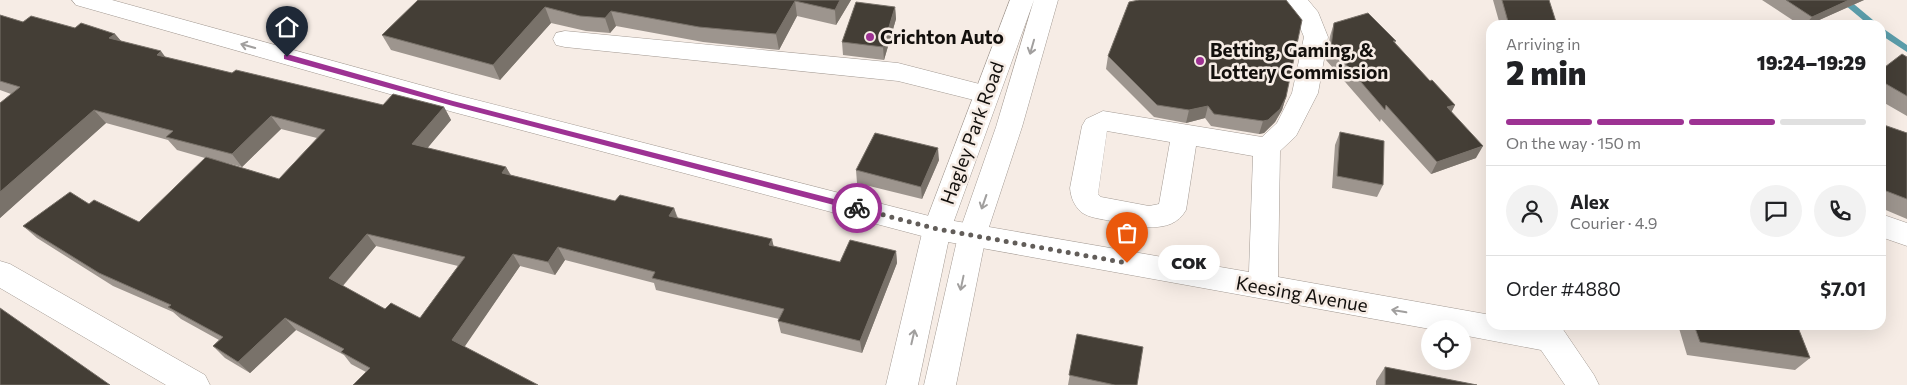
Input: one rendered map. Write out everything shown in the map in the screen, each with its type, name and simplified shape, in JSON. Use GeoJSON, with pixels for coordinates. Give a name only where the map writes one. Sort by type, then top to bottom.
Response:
{"type":"FeatureCollection","features":[{"type":"Feature","properties":{"kind":"street","name":"Keesing Avenue"},"geometry":{"type":"LineString","coordinates":[[84,0],[453,103],[937,229],[1263,287],[1486,322]]}},
{"type":"Feature","properties":{"kind":"street","name":"Hagley Park Road"},"geometry":{"type":"LineString","coordinates":[[902,385],[937,229],[1022,0]]}},
{"type":"Feature","properties":{"kind":"street","name":"Hagley Park Road"},"geometry":{"type":"LineString","coordinates":[[940,385],[972,236],[1008,127],[1046,0]]}},
{"type":"Feature","properties":{"kind":"street"},"geometry":{"type":"LineString","coordinates":[[1263,287],[1267,148],[1287,129],[1305,93],[1316,37],[1306,12],[1294,0]]}},
{"type":"Feature","properties":{"kind":"street"},"geometry":{"type":"LineString","coordinates":[[565,39],[898,72],[986,94]]}},
{"type":"Feature","properties":{"kind":"street"},"geometry":{"type":"LineString","coordinates":[[1186,134],[1267,148]]}},
{"type":"Feature","properties":{"kind":"street"},"geometry":{"type":"LineString","coordinates":[[1886,227],[1907,236]]}},
{"type":"Feature","properties":{"kind":"street"},"geometry":{"type":"LineString","coordinates":[[0,272],[194,385]]}},
{"type":"Feature","properties":{"kind":"street","name":"Keesing Avenue"},"geometry":{"type":"LineString","coordinates":[[1535,330],[1548,332],[1583,385]]}},
{"type":"Feature","properties":{"kind":"building"},"geometry":{"type":"Polygon","coordinates":[[[418,0],[840,0],[835,10],[795,1],[776,34],[699,27],[611,11],[605,18],[580,16],[545,7],[493,65],[382,35],[418,0]]]}},
{"type":"Feature","properties":{"kind":"building","name":"Betting, Gaming, & Lottery Commission"},"geometry":{"type":"Polygon","coordinates":[[[1139,0],[1286,0],[1302,20],[1286,97],[1280,109],[1268,120],[1263,121],[1214,114],[1208,106],[1189,110],[1157,105],[1108,56],[1129,2],[1139,0]]]}},
{"type":"Feature","properties":{"kind":"building"},"geometry":{"type":"Polygon","coordinates":[[[1502,0],[1549,0],[1555,20],[1508,20],[1502,0]]]}},
{"type":"Feature","properties":{"kind":"building"},"geometry":{"type":"Polygon","coordinates":[[[1786,0],[1849,0],[1812,17],[1786,0]]]}},
{"type":"Feature","properties":{"kind":"building","name":"Crichton Auto"},"geometry":{"type":"Polygon","coordinates":[[[856,2],[895,7],[883,47],[842,42],[856,2]]]}},
{"type":"Feature","properties":{"kind":"building"},"geometry":{"type":"Polygon","coordinates":[[[1368,13],[1396,41],[1393,41],[1430,81],[1432,80],[1455,105],[1447,107],[1483,146],[1437,162],[1386,105],[1385,110],[1331,47],[1334,23],[1368,13]]]}},
{"type":"Feature","properties":{"kind":"building"},"geometry":{"type":"Polygon","coordinates":[[[0,15],[23,22],[31,16],[75,28],[81,23],[115,34],[109,38],[161,51],[157,55],[232,73],[236,70],[383,105],[393,94],[444,107],[412,144],[506,167],[502,173],[615,201],[620,195],[674,208],[669,216],[772,239],[769,245],[840,262],[850,240],[896,251],[860,341],[778,321],[784,309],[652,278],[655,272],[558,247],[548,262],[513,254],[452,340],[538,385],[353,385],[370,368],[341,352],[344,349],[285,318],[238,362],[213,346],[223,337],[168,307],[171,305],[99,273],[23,226],[70,192],[89,204],[94,200],[139,222],[206,157],[279,179],[325,130],[271,116],[232,154],[166,137],[173,131],[94,110],[0,192],[0,103],[20,87],[0,81],[0,15]],[[367,234],[329,278],[385,309],[391,303],[420,318],[465,257],[367,234]]]}},
{"type":"Feature","properties":{"kind":"building"},"geometry":{"type":"Polygon","coordinates":[[[1902,54],[1907,57],[1907,96],[1886,84],[1886,66],[1902,54]]]}},
{"type":"Feature","properties":{"kind":"building"},"geometry":{"type":"Polygon","coordinates":[[[1886,126],[1907,133],[1907,199],[1886,191],[1886,126]]]}},
{"type":"Feature","properties":{"kind":"building"},"geometry":{"type":"Polygon","coordinates":[[[1340,132],[1384,141],[1383,185],[1337,176],[1340,132]]]}},
{"type":"Feature","properties":{"kind":"building"},"geometry":{"type":"Polygon","coordinates":[[[875,133],[938,148],[921,187],[856,170],[875,133]]]}},
{"type":"Feature","properties":{"kind":"building"},"geometry":{"type":"Polygon","coordinates":[[[0,308],[110,385],[0,385],[0,308]]]}},
{"type":"Feature","properties":{"kind":"building"},"geometry":{"type":"Polygon","coordinates":[[[1696,330],[1799,330],[1810,358],[1700,342],[1696,330]]]}},
{"type":"Feature","properties":{"kind":"building"},"geometry":{"type":"Polygon","coordinates":[[[1077,334],[1143,347],[1137,385],[1115,385],[1069,375],[1077,334]]]}},
{"type":"Feature","properties":{"kind":"building"},"geometry":{"type":"Polygon","coordinates":[[[1385,367],[1477,385],[1385,385],[1385,367]]]}},
{"type":"Feature","properties":{"kind":"waterway"},"geometry":{"type":"LineString","coordinates":[[1843,0],[1869,20]]}},
{"type":"Feature","properties":{"kind":"waterway"},"geometry":{"type":"LineString","coordinates":[[1886,34],[1907,49]]}},
{"type":"Feature","properties":{"kind":"way so far"},"geometry":{"type":"LineString","coordinates":[[857,208],[937,229],[1127,263]]}},
{"type":"Feature","properties":{"kind":"place","name":"Crichton Auto"},"geometry":{"type":"Point","coordinates":[870,37]}},
{"type":"Feature","properties":{"kind":"place","name":"Betting, Gaming, & Lottery Commission"},"geometry":{"type":"Point","coordinates":[1200,61]}},
{"type":"Feature","properties":{"kind":"place","name":"COK"},"geometry":{"type":"Point","coordinates":[1127,263]}},
{"type":"Feature","properties":{"kind":"route"},"geometry":{"type":"LineString","coordinates":[[287,57],[453,103],[857,208]]}}]}
